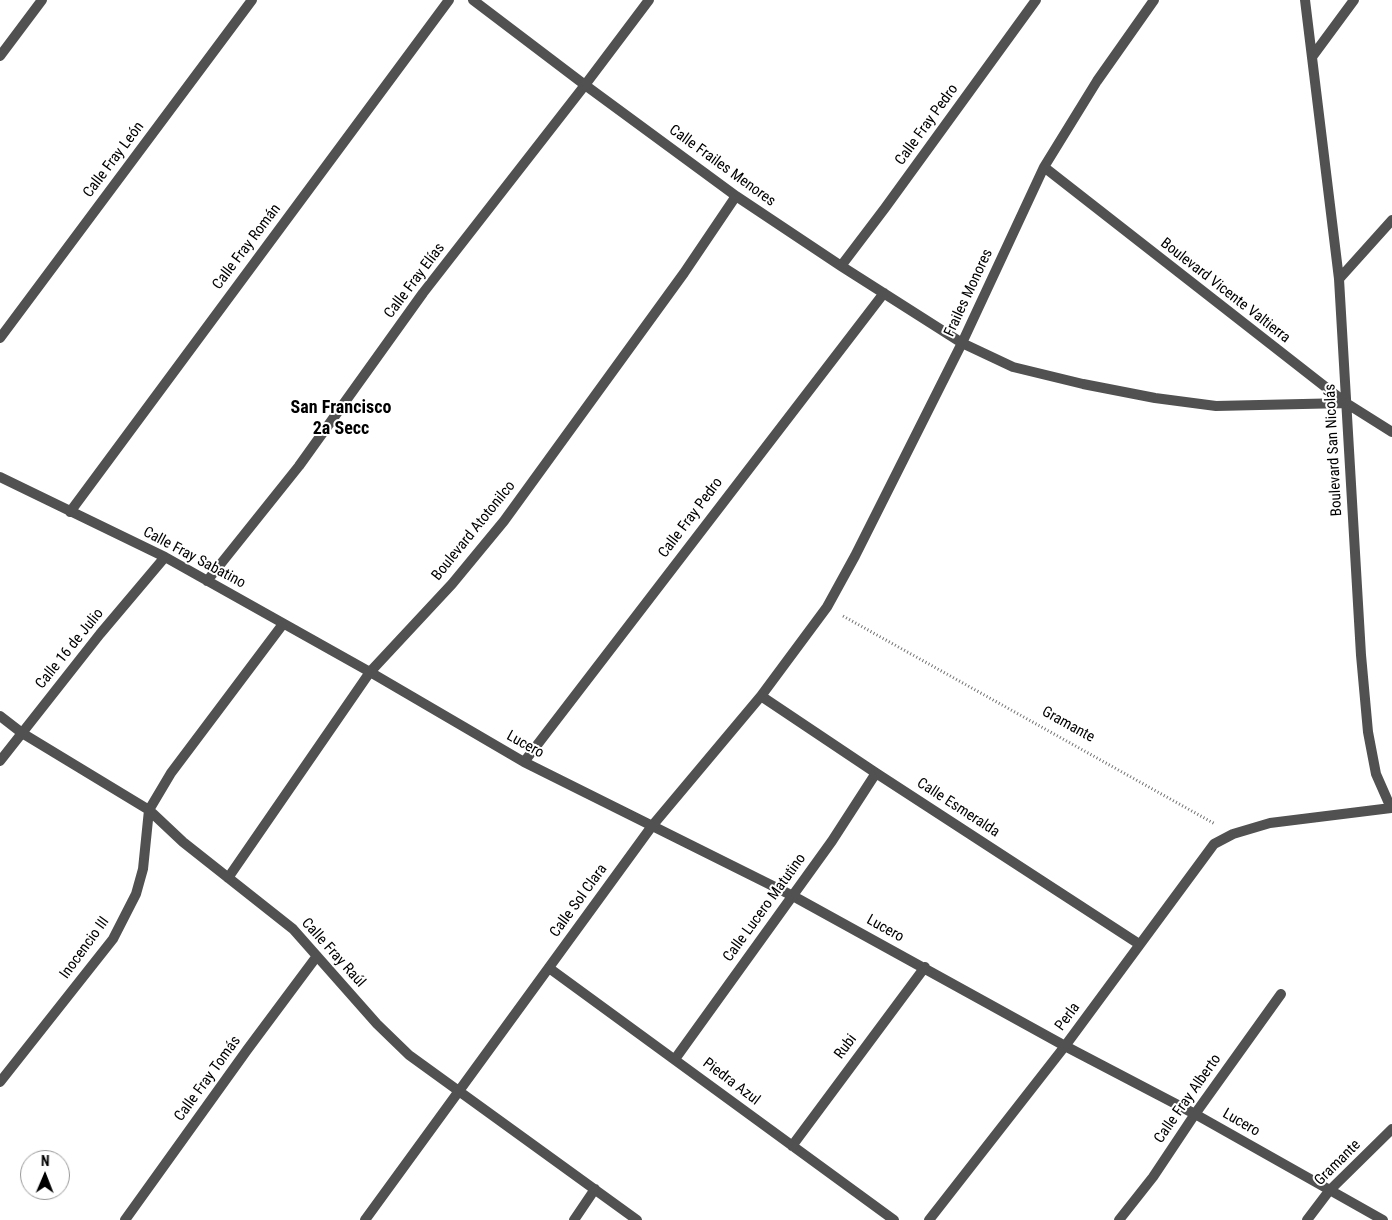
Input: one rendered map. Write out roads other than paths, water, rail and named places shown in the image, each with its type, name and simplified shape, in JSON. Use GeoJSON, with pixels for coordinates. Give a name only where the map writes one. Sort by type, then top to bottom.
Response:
{"type":"FeatureCollection","features":[{"type":"Feature","properties":{"kind":"street"},"geometry":{"type":"LineString","coordinates":[[0,56],[42,0]]}},
{"type":"Feature","properties":{"kind":"street","name":"Calle Fray León"},"geometry":{"type":"LineString","coordinates":[[0,338],[252,0]]}},
{"type":"Feature","properties":{"kind":"street","name":"Calle Fray Román"},"geometry":{"type":"LineString","coordinates":[[70,512],[449,0]]}},
{"type":"Feature","properties":{"kind":"street","name":"Calle Frailes Menores"},"geometry":{"type":"LineString","coordinates":[[473,0],[585,86],[736,196],[962,343],[1013,366],[1083,384],[1155,398],[1216,406],[1346,403]]}},
{"type":"Feature","properties":{"kind":"street","name":"Calle Fray Elías"},"geometry":{"type":"LineString","coordinates":[[207,581],[299,466],[423,294],[585,86],[649,0]]}},
{"type":"Feature","properties":{"kind":"street","name":"Calle Fray Pedro"},"geometry":{"type":"LineString","coordinates":[[841,266],[1036,0]]}},
{"type":"Feature","properties":{"kind":"street","name":"Frailes Monores"},"geometry":{"type":"LineString","coordinates":[[827,607],[855,556],[962,343],[1044,167],[1097,81],[1154,0]]}},
{"type":"Feature","properties":{"kind":"street","name":"Boulevard San Nicolás"},"geometry":{"type":"LineString","coordinates":[[1233,834],[1270,823],[1392,808],[1376,774],[1368,732],[1361,654],[1340,279],[1305,0]]}},
{"type":"Feature","properties":{"kind":"street"},"geometry":{"type":"LineString","coordinates":[[1312,57],[1354,0]]}},
{"type":"Feature","properties":{"kind":"street","name":"Boulevard Vicente Valtierra"},"geometry":{"type":"LineString","coordinates":[[1044,167],[1346,403],[1392,432]]}},
{"type":"Feature","properties":{"kind":"street","name":"Boulevard Atotonilco"},"geometry":{"type":"LineString","coordinates":[[228,878],[370,672],[452,584],[504,521],[684,272],[736,196]]}},
{"type":"Feature","properties":{"kind":"street"},"geometry":{"type":"LineString","coordinates":[[1340,279],[1392,220]]}},
{"type":"Feature","properties":{"kind":"street","name":"Calle Fray Pedro"},"geometry":{"type":"LineString","coordinates":[[524,762],[884,293]]}},
{"type":"Feature","properties":{"kind":"street","name":"Calle Fray Sabatino"},"geometry":{"type":"LineString","coordinates":[[0,477],[165,557],[370,672]]}},
{"type":"Feature","properties":{"kind":"street","name":"Calle 16 de Julio"},"geometry":{"type":"LineString","coordinates":[[0,761],[100,634],[165,557]]}},
{"type":"Feature","properties":{"kind":"street","name":"Calle Sol Clara"},"geometry":{"type":"LineString","coordinates":[[365,1220],[652,826],[761,696],[827,607]]}},
{"type":"Feature","properties":{"kind":"street"},"geometry":{"type":"LineString","coordinates":[[150,810],[170,773],[283,624]]}},
{"type":"Feature","properties":{"kind":"street","name":"Lucero"},"geometry":{"type":"LineString","coordinates":[[370,672],[524,762],[793,896],[1066,1046],[1195,1114],[1382,1220]]}},
{"type":"Feature","properties":{"kind":"street","name":"Calle Esmeralda"},"geometry":{"type":"LineString","coordinates":[[761,696],[1140,944]]}},
{"type":"Feature","properties":{"kind":"street","name":"Calle Fray Raúl"},"geometry":{"type":"LineString","coordinates":[[0,716],[22,733],[150,810],[183,842],[293,929],[377,1024],[409,1054],[636,1220]]}},
{"type":"Feature","properties":{"kind":"street","name":"Calle Lucero Matutino"},"geometry":{"type":"LineString","coordinates":[[675,1059],[832,841],[876,773]]}},
{"type":"Feature","properties":{"kind":"street","name":"Inocencio III"},"geometry":{"type":"LineString","coordinates":[[0,1082],[114,938],[136,894],[142,869],[150,810]]}},
{"type":"Feature","properties":{"kind":"street","name":"Perla"},"geometry":{"type":"LineString","coordinates":[[929,1220],[1066,1046],[1205,855],[1214,844],[1233,834]]}},
{"type":"Feature","properties":{"kind":"street","name":"Calle Fray Tomás"},"geometry":{"type":"LineString","coordinates":[[124,1220],[317,956]]}},
{"type":"Feature","properties":{"kind":"street","name":"Rubi"},"geometry":{"type":"LineString","coordinates":[[792,1146],[925,967]]}},
{"type":"Feature","properties":{"kind":"street","name":"Piedra Azul"},"geometry":{"type":"LineString","coordinates":[[549,968],[894,1220]]}},
{"type":"Feature","properties":{"kind":"street","name":"Calle Fray Alberto"},"geometry":{"type":"LineString","coordinates":[[1119,1220],[1153,1177],[1195,1114],[1282,994]]}},
{"type":"Feature","properties":{"kind":"street","name":"Gramante"},"geometry":{"type":"LineString","coordinates":[[1307,1220],[1329,1191],[1392,1129]]}},
{"type":"Feature","properties":{"kind":"street"},"geometry":{"type":"LineString","coordinates":[[574,1220],[595,1189]]}},
{"type":"Feature","properties":{"kind":"district","name":"San Francisco 2a Secc"},"geometry":{"type":"Point","coordinates":[341,418]}}]}
